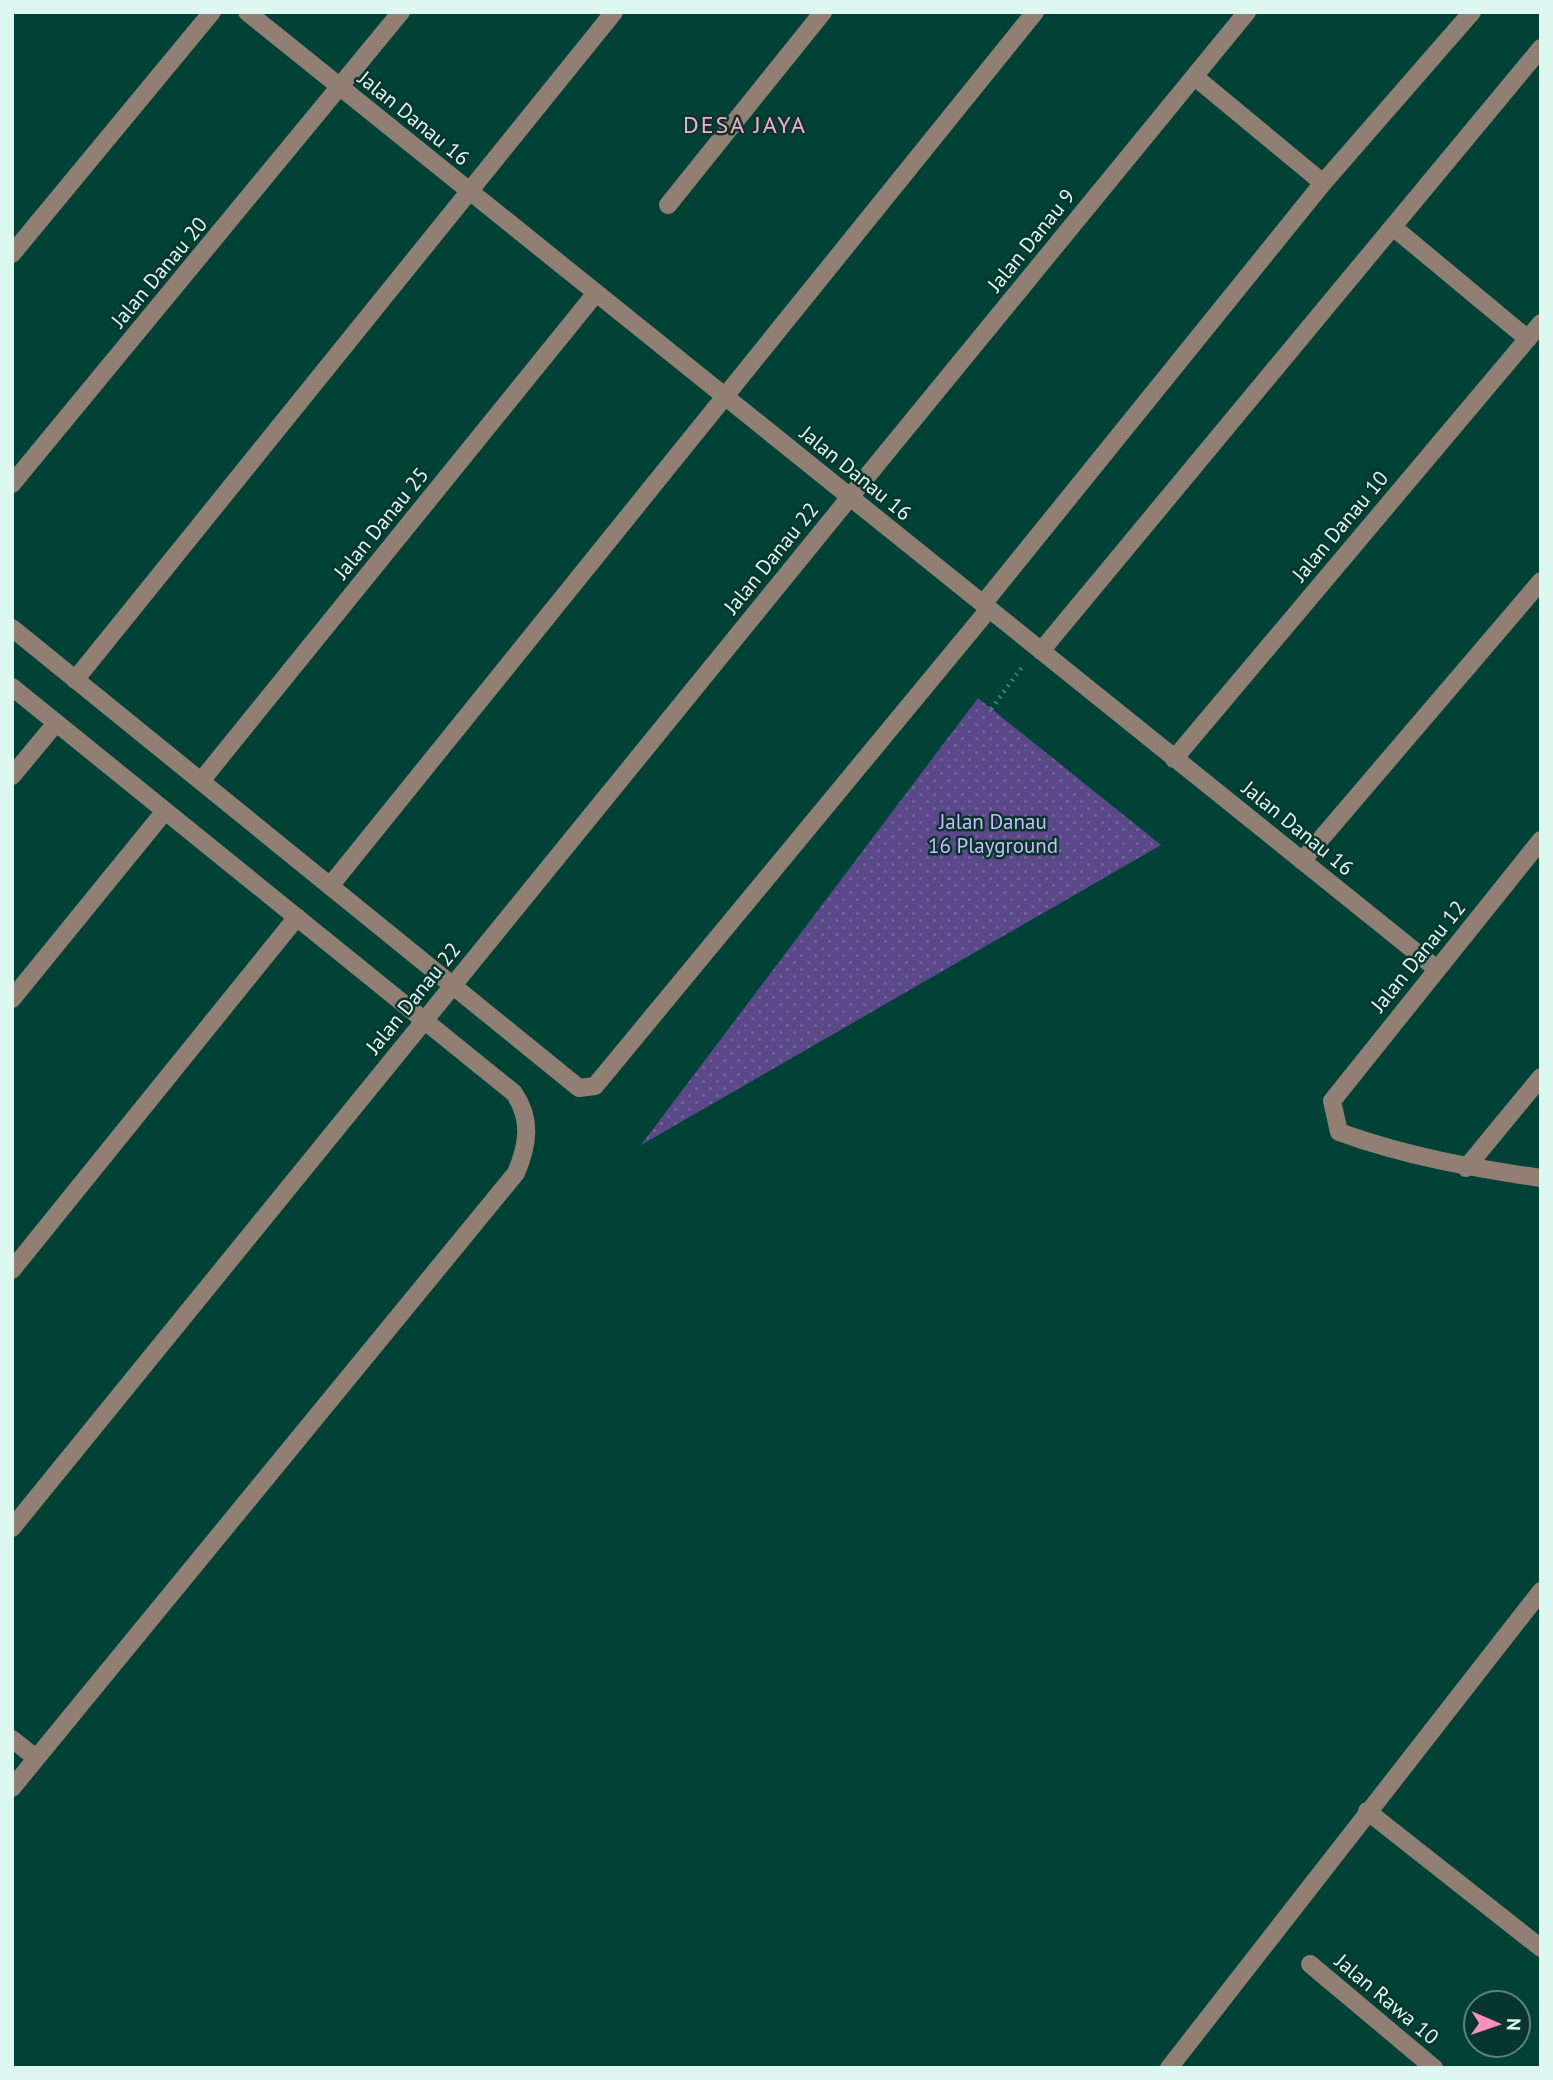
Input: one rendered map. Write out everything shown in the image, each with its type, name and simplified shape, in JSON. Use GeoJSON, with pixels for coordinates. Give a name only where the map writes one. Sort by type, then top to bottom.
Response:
{"type":"FeatureCollection","features":[{"type":"Feature","properties":{"kind":"street"},"geometry":{"type":"LineString","coordinates":[[12,254],[212,12]]}},
{"type":"Feature","properties":{"kind":"street","name":"Jalan Danau 16"},"geometry":{"type":"LineString","coordinates":[[247,12],[1437,969]]}},
{"type":"Feature","properties":{"kind":"street","name":"Jalan Danau 20"},"geometry":{"type":"LineString","coordinates":[[12,484],[401,12]]}},
{"type":"Feature","properties":{"kind":"street"},"geometry":{"type":"LineString","coordinates":[[75,680],[614,12]]}},
{"type":"Feature","properties":{"kind":"street"},"geometry":{"type":"LineString","coordinates":[[668,205],[823,12]]}},
{"type":"Feature","properties":{"kind":"street"},"geometry":{"type":"LineString","coordinates":[[330,886],[1035,12]]}},
{"type":"Feature","properties":{"kind":"street","name":"Jalan Danau 9"},"geometry":{"type":"LineString","coordinates":[[850,497],[1247,12]]}},
{"type":"Feature","properties":{"kind":"street"},"geometry":{"type":"LineString","coordinates":[[12,628],[579,1088],[595,1086],[986,607],[1323,183],[1472,12]]}},
{"type":"Feature","properties":{"kind":"street"},"geometry":{"type":"LineString","coordinates":[[1039,649],[1541,48]]}},
{"type":"Feature","properties":{"kind":"street"},"geometry":{"type":"LineString","coordinates":[[1195,77],[1323,183]]}},
{"type":"Feature","properties":{"kind":"street"},"geometry":{"type":"LineString","coordinates":[[1393,227],[1528,339]]}},
{"type":"Feature","properties":{"kind":"street","name":"Jalan Danau 25"},"geometry":{"type":"LineString","coordinates":[[201,781],[596,293]]}},
{"type":"Feature","properties":{"kind":"street","name":"Jalan Danau 10"},"geometry":{"type":"LineString","coordinates":[[1174,759],[1541,323]]}},
{"type":"Feature","properties":{"kind":"street","name":"Jalan Danau 22"},"geometry":{"type":"LineString","coordinates":[[12,1528],[850,497]]}},
{"type":"Feature","properties":{"kind":"street"},"geometry":{"type":"LineString","coordinates":[[1302,861],[1541,581]]}},
{"type":"Feature","properties":{"kind":"street"},"geometry":{"type":"LineString","coordinates":[[12,687],[514,1093],[521,1103],[527,1126],[523,1158],[516,1173],[12,1787]]}},
{"type":"Feature","properties":{"kind":"street"},"geometry":{"type":"LineString","coordinates":[[12,776],[56,723]]}},
{"type":"Feature","properties":{"kind":"street"},"geometry":{"type":"LineString","coordinates":[[12,999],[166,811]]}},
{"type":"Feature","properties":{"kind":"street","name":"Jalan Danau 12"},"geometry":{"type":"LineString","coordinates":[[1466,1168],[1375,1145],[1339,1132],[1332,1101],[1541,840]]}},
{"type":"Feature","properties":{"kind":"street"},"geometry":{"type":"LineString","coordinates":[[12,1270],[297,917]]}},
{"type":"Feature","properties":{"kind":"street"},"geometry":{"type":"LineString","coordinates":[[1466,1168],[1541,1077]]}},
{"type":"Feature","properties":{"kind":"street"},"geometry":{"type":"LineString","coordinates":[[1466,1168],[1541,1178]]}},
{"type":"Feature","properties":{"kind":"street"},"geometry":{"type":"LineString","coordinates":[[1176,2065],[1367,1811],[1541,1591]]}},
{"type":"Feature","properties":{"kind":"street"},"geometry":{"type":"LineString","coordinates":[[12,1739],[36,1758]]}},
{"type":"Feature","properties":{"kind":"street"},"geometry":{"type":"LineString","coordinates":[[1367,1811],[1541,1948]]}},
{"type":"Feature","properties":{"kind":"street","name":"Jalan Rawa 10"},"geometry":{"type":"LineString","coordinates":[[1310,1964],[1434,2068]]}},
{"type":"Feature","properties":{"kind":"path"},"geometry":{"type":"LineString","coordinates":[[991,709],[1039,649]]}},
{"type":"Feature","properties":{"kind":"green space","name":"Jalan Danau 16 Playground"},"geometry":{"type":"Polygon","coordinates":[[[978,698],[1161,845],[641,1145],[978,698]]]}},
{"type":"Feature","properties":{"kind":"district","name":"DESA JAYA"},"geometry":{"type":"Point","coordinates":[745,124]}}]}
